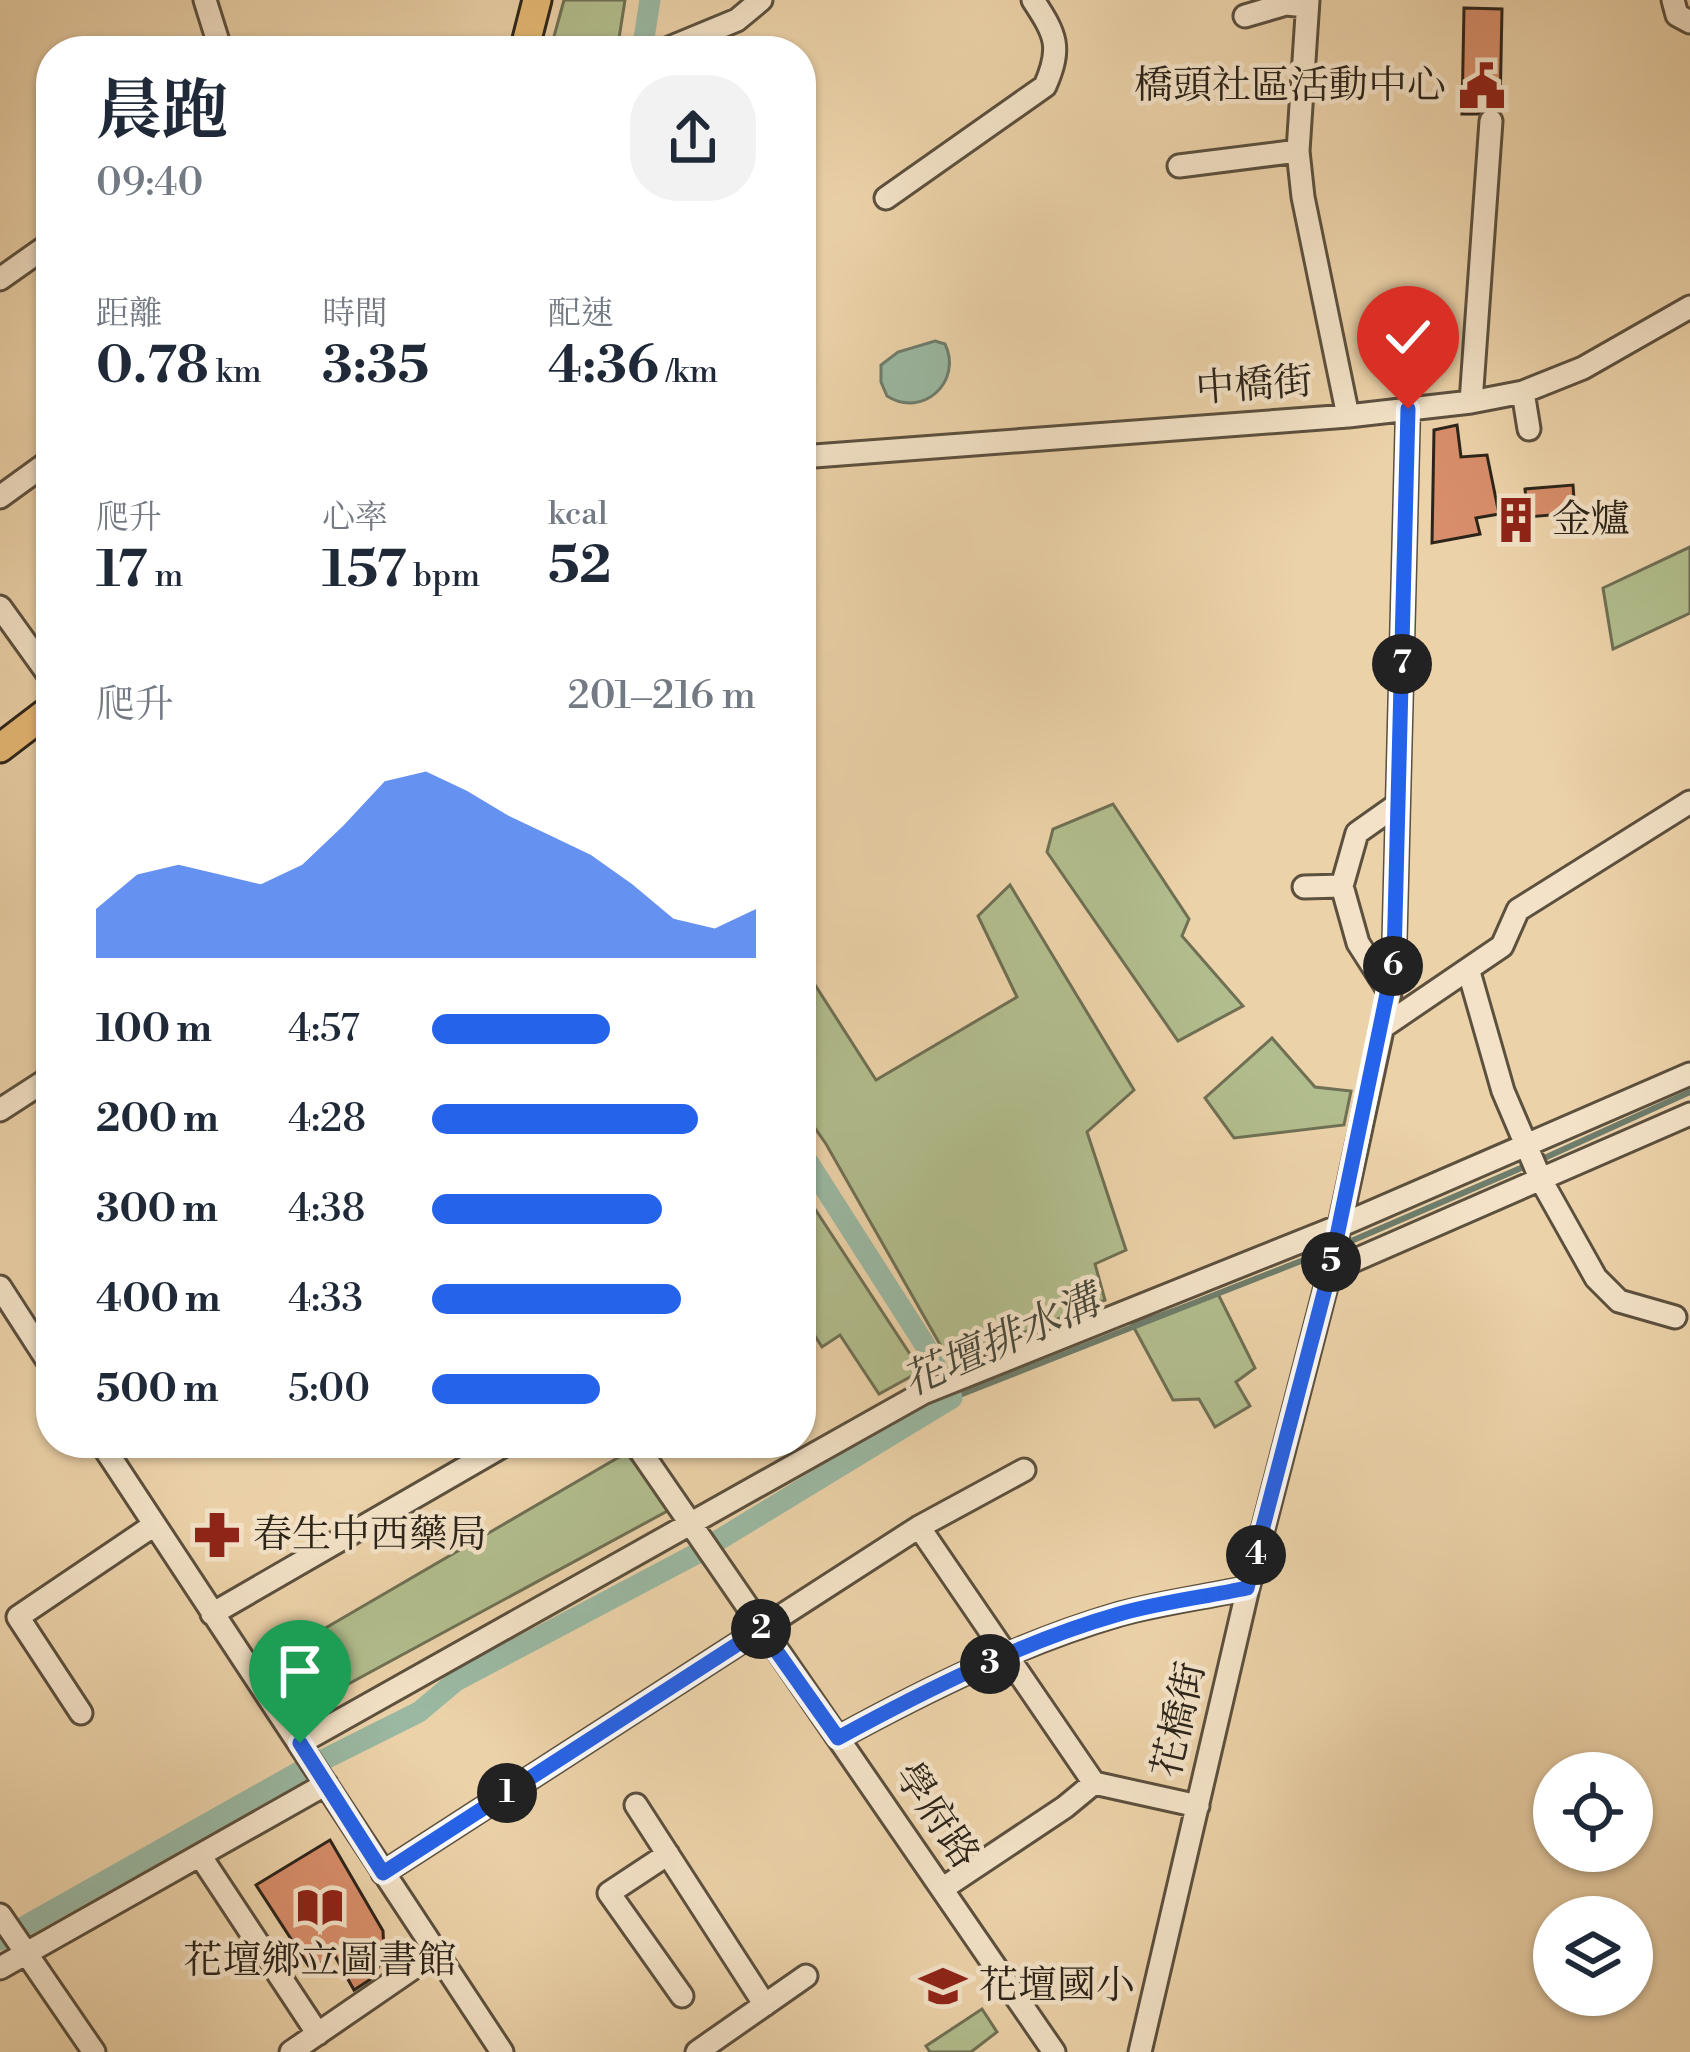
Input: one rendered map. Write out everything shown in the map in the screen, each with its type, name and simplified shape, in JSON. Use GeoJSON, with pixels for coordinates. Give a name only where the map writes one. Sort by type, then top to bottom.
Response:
{"type":"FeatureCollection","features":[{"type":"Feature","properties":{"kind":"main road"},"geometry":{"type":"LineString","coordinates":[[528,36],[537,0]]}},
{"type":"Feature","properties":{"kind":"main road"},"geometry":{"type":"LineString","coordinates":[[0,748],[36,720]]}},
{"type":"Feature","properties":{"kind":"street"},"geometry":{"type":"LineString","coordinates":[[205,0],[216,36]]}},
{"type":"Feature","properties":{"kind":"street"},"geometry":{"type":"LineString","coordinates":[[698,36],[736,20],[761,0]]}},
{"type":"Feature","properties":{"kind":"street"},"geometry":{"type":"LineString","coordinates":[[886,198],[1045,86],[1057,59],[1052,29],[1033,0]]}},
{"type":"Feature","properties":{"kind":"street"},"geometry":{"type":"LineString","coordinates":[[1656,0],[1680,13]]}},
{"type":"Feature","properties":{"kind":"street"},"geometry":{"type":"LineString","coordinates":[[1245,16],[1308,3],[1298,151],[1303,197],[1348,416]]}},
{"type":"Feature","properties":{"kind":"street"},"geometry":{"type":"LineString","coordinates":[[1471,402],[1491,121]]}},
{"type":"Feature","properties":{"kind":"street"},"geometry":{"type":"LineString","coordinates":[[1179,166],[1298,151]]}},
{"type":"Feature","properties":{"kind":"street"},"geometry":{"type":"LineString","coordinates":[[0,279],[36,254]]}},
{"type":"Feature","properties":{"kind":"street","name":"中橋街"},"geometry":{"type":"LineString","coordinates":[[816,456],[1348,416],[1471,402],[1523,392],[1583,368],[1690,307]]}},
{"type":"Feature","properties":{"kind":"street"},"geometry":{"type":"LineString","coordinates":[[1523,392],[1529,428]]}},
{"type":"Feature","properties":{"kind":"street","name":"花橋街"},"geometry":{"type":"LineString","coordinates":[[1139,2052],[1247,1588],[1330,1270],[1390,993],[1408,409]]}},
{"type":"Feature","properties":{"kind":"street"},"geometry":{"type":"LineString","coordinates":[[0,497],[36,471]]}},
{"type":"Feature","properties":{"kind":"street"},"geometry":{"type":"LineString","coordinates":[[0,607],[36,657]]}},
{"type":"Feature","properties":{"kind":"street"},"geometry":{"type":"LineString","coordinates":[[1383,1027],[1502,946],[1518,910],[1690,802]]}},
{"type":"Feature","properties":{"kind":"street"},"geometry":{"type":"LineString","coordinates":[[1390,993],[1358,944],[1342,886],[1357,833],[1398,804]]}},
{"type":"Feature","properties":{"kind":"street"},"geometry":{"type":"LineString","coordinates":[[1304,887],[1342,886]]}},
{"type":"Feature","properties":{"kind":"street"},"geometry":{"type":"LineString","coordinates":[[1469,972],[1503,1090],[1541,1180],[1596,1278],[1619,1301],[1675,1317]]}},
{"type":"Feature","properties":{"kind":"street"},"geometry":{"type":"LineString","coordinates":[[816,1457],[923,1393],[1337,1227],[1690,1073]]}},
{"type":"Feature","properties":{"kind":"street"},"geometry":{"type":"LineString","coordinates":[[0,1110],[36,1087]]}},
{"type":"Feature","properties":{"kind":"street"},"geometry":{"type":"LineString","coordinates":[[1330,1270],[1690,1114]]}},
{"type":"Feature","properties":{"kind":"street"},"geometry":{"type":"LineString","coordinates":[[0,1287],[36,1343]]}},
{"type":"Feature","properties":{"kind":"street"},"geometry":{"type":"LineString","coordinates":[[111,1458],[502,2052]]}},
{"type":"Feature","properties":{"kind":"street"},"geometry":{"type":"LineString","coordinates":[[212,1614],[482,1458]]}},
{"type":"Feature","properties":{"kind":"street","name":"學府路"},"geometry":{"type":"LineString","coordinates":[[649,1458],[712,1558],[1054,2052]]}},
{"type":"Feature","properties":{"kind":"street"},"geometry":{"type":"LineString","coordinates":[[300,1743],[694,1530],[814,1458]]}},
{"type":"Feature","properties":{"kind":"street"},"geometry":{"type":"LineString","coordinates":[[383,1873],[919,1527],[1024,1469]]}},
{"type":"Feature","properties":{"kind":"street"},"geometry":{"type":"LineString","coordinates":[[81,1712],[18,1616],[154,1525]]}},
{"type":"Feature","properties":{"kind":"street"},"geometry":{"type":"LineString","coordinates":[[919,1527],[1094,1783],[1198,1806]]}},
{"type":"Feature","properties":{"kind":"street"},"geometry":{"type":"LineString","coordinates":[[838,1738],[1010,1656],[1119,1614],[1247,1588]]}},
{"type":"Feature","properties":{"kind":"street"},"geometry":{"type":"LineString","coordinates":[[942,1889],[1094,1783]]}},
{"type":"Feature","properties":{"kind":"street"},"geometry":{"type":"LineString","coordinates":[[0,1968],[23,1949],[201,1857],[326,1784]]}},
{"type":"Feature","properties":{"kind":"street"},"geometry":{"type":"LineString","coordinates":[[637,1804],[765,2005]]}},
{"type":"Feature","properties":{"kind":"street"},"geometry":{"type":"LineString","coordinates":[[668,1855],[609,1893],[682,1996]]}},
{"type":"Feature","properties":{"kind":"street"},"geometry":{"type":"LineString","coordinates":[[201,1857],[318,2034]]}},
{"type":"Feature","properties":{"kind":"street"},"geometry":{"type":"LineString","coordinates":[[1,1917],[94,2052]]}},
{"type":"Feature","properties":{"kind":"street"},"geometry":{"type":"LineString","coordinates":[[291,2052],[435,1953]]}},
{"type":"Feature","properties":{"kind":"street"},"geometry":{"type":"LineString","coordinates":[[697,2052],[806,1976]]}},
{"type":"Feature","properties":{"kind":"shaded area"},"geometry":{"type":"Polygon","coordinates":[[[564,0],[625,0],[619,36],[554,36],[564,0]]]}},
{"type":"Feature","properties":{"kind":"shaded area"},"geometry":{"type":"Polygon","coordinates":[[[935,341],[945,344],[949,358],[944,383],[914,403],[887,396],[881,365],[898,352],[935,341]]]}},
{"type":"Feature","properties":{"kind":"shaded area"},"geometry":{"type":"Polygon","coordinates":[[[1690,547],[1690,613],[1613,649],[1603,588],[1690,547]]]}},
{"type":"Feature","properties":{"kind":"shaded area"},"geometry":{"type":"Polygon","coordinates":[[[1113,804],[1189,919],[1182,936],[1243,1006],[1178,1041],[1047,852],[1053,829],[1113,804]]]}},
{"type":"Feature","properties":{"kind":"shaded area"},"geometry":{"type":"Polygon","coordinates":[[[1010,885],[1134,1090],[1087,1132],[1126,1250],[1095,1264],[1105,1300],[950,1362],[816,1130],[816,986],[876,1080],[1017,997],[978,916],[1010,885]]]}},
{"type":"Feature","properties":{"kind":"shaded area"},"geometry":{"type":"Polygon","coordinates":[[[1272,1038],[1315,1087],[1351,1091],[1344,1125],[1234,1138],[1205,1098],[1272,1038]]]}},
{"type":"Feature","properties":{"kind":"shaded area"},"geometry":{"type":"Polygon","coordinates":[[[816,1211],[921,1371],[879,1394],[840,1335],[822,1347],[816,1338],[816,1211]]]}},
{"type":"Feature","properties":{"kind":"shaded area"},"geometry":{"type":"Polygon","coordinates":[[[1218,1294],[1255,1368],[1236,1382],[1250,1406],[1215,1427],[1199,1399],[1173,1400],[1132,1324],[1218,1294]]]}},
{"type":"Feature","properties":{"kind":"shaded area"},"geometry":{"type":"Polygon","coordinates":[[[617,1458],[630,1458],[673,1508],[304,1708],[274,1658],[617,1458]]]}},
{"type":"Feature","properties":{"kind":"shaded area"},"geometry":{"type":"Polygon","coordinates":[[[982,2009],[997,2032],[971,2052],[930,2052],[926,2046],[982,2009]]]}},
{"type":"Feature","properties":{"kind":"building","name":"橋頭社區活動中心"},"geometry":{"type":"Polygon","coordinates":[[[1464,8],[1502,9],[1500,109],[1491,106],[1478,114],[1462,114],[1464,8]]]}},
{"type":"Feature","properties":{"kind":"building"},"geometry":{"type":"Polygon","coordinates":[[[1457,425],[1461,457],[1487,455],[1499,514],[1476,518],[1480,534],[1432,543],[1434,430],[1457,425]]]}},
{"type":"Feature","properties":{"kind":"building"},"geometry":{"type":"Polygon","coordinates":[[[1573,485],[1575,513],[1528,517],[1525,489],[1573,485]]]}},
{"type":"Feature","properties":{"kind":"building","name":"花壇鄉立圖書館"},"geometry":{"type":"Polygon","coordinates":[[[330,1840],[383,1931],[384,1953],[374,1977],[354,1990],[335,1956],[310,1968],[256,1885],[330,1840]]]}},
{"type":"Feature","properties":{"kind":"waterway"},"geometry":{"type":"LineString","coordinates":[[644,36],[650,0]]}},
{"type":"Feature","properties":{"kind":"waterway","name":"花壇排水溝"},"geometry":{"type":"LineString","coordinates":[[1540,1160],[1690,1092]]}},
{"type":"Feature","properties":{"kind":"waterway","name":"花壇排水溝"},"geometry":{"type":"LineString","coordinates":[[1342,1245],[1528,1165]]}},
{"type":"Feature","properties":{"kind":"waterway","name":"花壇排水溝"},"geometry":{"type":"LineString","coordinates":[[0,1940],[299,1772],[419,1712],[456,1681],[694,1555],[952,1398],[925,1345],[816,1174]]}},
{"type":"Feature","properties":{"kind":"waterway","name":"花壇排水溝"},"geometry":{"type":"LineString","coordinates":[[952,1398],[1329,1250]]}},
{"type":"Feature","properties":{"kind":"place","name":"橋頭社區活動中心"},"geometry":{"type":"Point","coordinates":[1482,86]}},
{"type":"Feature","properties":{"kind":"place","name":"金爐"},"geometry":{"type":"Point","coordinates":[1516,520]}},
{"type":"Feature","properties":{"kind":"place","name":"春生中西藥局"},"geometry":{"type":"Point","coordinates":[217,1535]}},
{"type":"Feature","properties":{"kind":"place","name":"花壇鄉立圖書館"},"geometry":{"type":"Point","coordinates":[320,1907]}},
{"type":"Feature","properties":{"kind":"place","name":"花壇國小"},"geometry":{"type":"Point","coordinates":[943,1986]}},
{"type":"Feature","properties":{"kind":"route"},"geometry":{"type":"LineString","coordinates":[[300,1743],[383,1873],[761,1629],[838,1738],[1010,1656],[1119,1614],[1247,1588],[1330,1270],[1394,960],[1408,409]]}}]}
